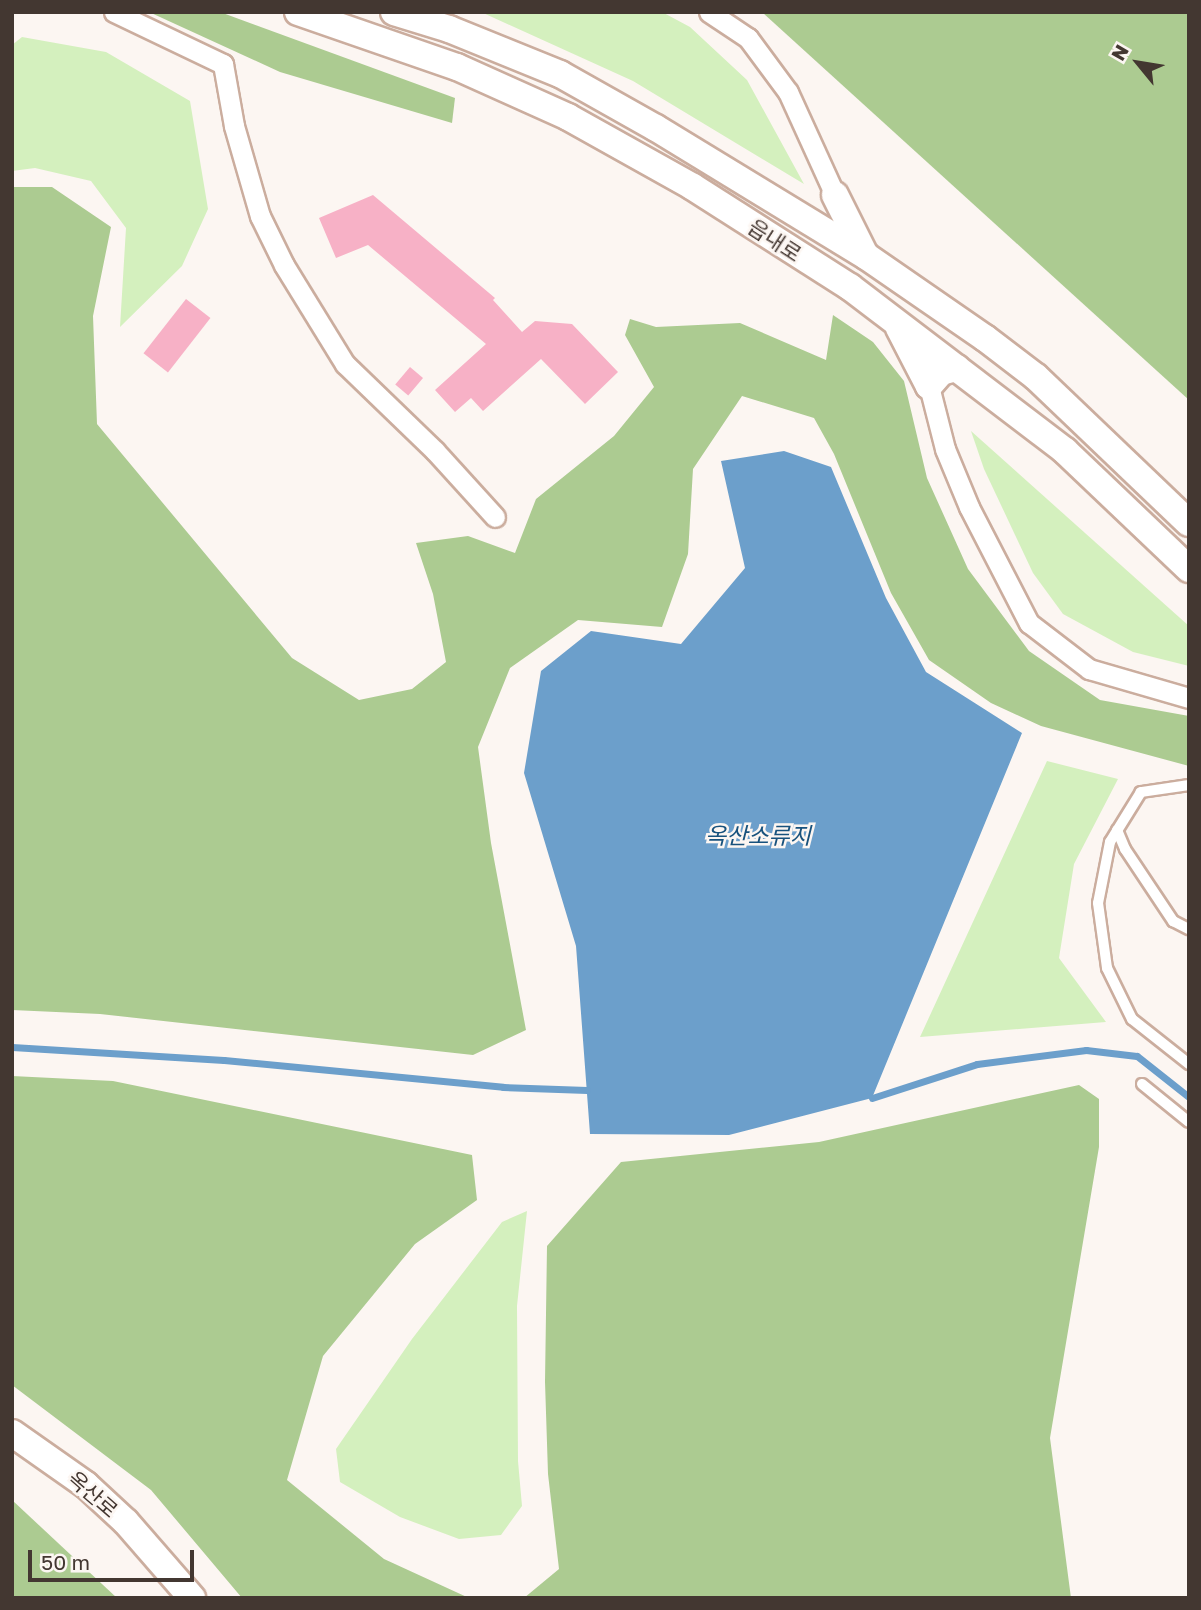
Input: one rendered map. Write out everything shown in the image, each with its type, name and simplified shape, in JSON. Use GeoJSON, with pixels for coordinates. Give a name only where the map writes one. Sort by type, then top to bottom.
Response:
{"type":"FeatureCollection","features":[{"type":"Feature","properties":{"kind":"street"},"geometry":{"type":"LineString","coordinates":[[114,12],[223,64],[234,126],[260,216],[284,265],[345,364],[436,451],[495,517]]}},
{"type":"Feature","properties":{"kind":"street","name":"읍내로"},"geometry":{"type":"LineString","coordinates":[[298,12],[457,67],[568,117],[693,187],[850,287],[1065,451],[1189,569]]}},
{"type":"Feature","properties":{"kind":"street","name":"읍내로"},"geometry":{"type":"LineString","coordinates":[[394,12],[449,29],[560,74],[866,256],[985,338],[1036,377],[1189,523]]}},
{"type":"Feature","properties":{"kind":"street"},"geometry":{"type":"LineString","coordinates":[[709,12],[748,38],[788,92],[866,256]]}},
{"type":"Feature","properties":{"kind":"street"},"geometry":{"type":"LineString","coordinates":[[817,226],[835,195]]}},
{"type":"Feature","properties":{"kind":"street"},"geometry":{"type":"LineString","coordinates":[[895,321],[929,386],[945,449],[969,507],[1029,624],[1089,670],[1189,698]]}},
{"type":"Feature","properties":{"kind":"street"},"geometry":{"type":"LineString","coordinates":[[929,386],[941,372],[957,368]]}},
{"type":"Feature","properties":{"kind":"street","name":"옥산로"},"geometry":{"type":"LineString","coordinates":[[12,1433],[31,1443],[106,1504],[192,1598]]}},
{"type":"Feature","properties":{"kind":"lane"},"geometry":{"type":"LineString","coordinates":[[1189,785],[1141,792],[1110,842],[1098,902],[1107,968],[1132,1019],[1189,1064]]}},
{"type":"Feature","properties":{"kind":"lane"},"geometry":{"type":"LineString","coordinates":[[1118,830],[1125,849],[1172,921],[1189,929]]}},
{"type":"Feature","properties":{"kind":"lane"},"geometry":{"type":"LineString","coordinates":[[1142,1084],[1189,1122]]}},
{"type":"Feature","properties":{"kind":"green space"},"geometry":{"type":"Polygon","coordinates":[[[149,12],[220,12],[455,98],[452,123],[280,72],[149,12]]]}},
{"type":"Feature","properties":{"kind":"green space"},"geometry":{"type":"Polygon","coordinates":[[[481,12],[662,12],[690,27],[747,80],[804,184],[633,81],[481,12]]]}},
{"type":"Feature","properties":{"kind":"green space"},"geometry":{"type":"Polygon","coordinates":[[[1189,12],[1189,400],[763,13],[1189,12]]]}},
{"type":"Feature","properties":{"kind":"green space"},"geometry":{"type":"Polygon","coordinates":[[[22,37],[106,52],[190,101],[208,209],[182,266],[120,327],[126,228],[91,181],[35,168],[12,171],[12,45],[22,37]]]}},
{"type":"Feature","properties":{"kind":"green space"},"geometry":{"type":"Polygon","coordinates":[[[12,187],[52,187],[111,227],[93,316],[97,424],[292,658],[359,700],[412,689],[446,662],[433,594],[416,543],[468,536],[515,553],[536,499],[614,436],[654,387],[625,335],[630,319],[656,327],[740,323],[826,360],[833,315],[873,342],[904,381],[927,478],[968,569],[1029,651],[1100,700],[1189,716],[1189,766],[1041,726],[991,703],[929,660],[891,593],[834,454],[814,418],[742,396],[693,469],[688,554],[662,627],[578,620],[510,668],[478,747],[491,843],[526,1030],[473,1055],[100,1014],[12,1010],[12,187]]]}},
{"type":"Feature","properties":{"kind":"green space"},"geometry":{"type":"Polygon","coordinates":[[[971,431],[1189,626],[1189,666],[1133,652],[1063,614],[1033,573],[984,469],[971,431]]]}},
{"type":"Feature","properties":{"kind":"green space"},"geometry":{"type":"Polygon","coordinates":[[[1047,761],[1118,779],[1074,864],[1059,958],[1106,1022],[920,1037],[1047,761]]]}},
{"type":"Feature","properties":{"kind":"green space"},"geometry":{"type":"Polygon","coordinates":[[[12,1076],[113,1081],[472,1155],[477,1200],[415,1244],[323,1356],[287,1480],[384,1559],[469,1598],[242,1598],[151,1490],[12,1385],[12,1076]]]}},
{"type":"Feature","properties":{"kind":"green space"},"geometry":{"type":"Polygon","coordinates":[[[1079,1085],[1099,1099],[1099,1147],[1050,1438],[1071,1598],[524,1598],[559,1569],[548,1474],[545,1382],[547,1246],[621,1162],[819,1142],[1079,1085]]]}},
{"type":"Feature","properties":{"kind":"green space"},"geometry":{"type":"Polygon","coordinates":[[[527,1211],[517,1306],[518,1461],[522,1506],[501,1535],[459,1539],[400,1517],[340,1482],[336,1449],[412,1339],[502,1222],[527,1211]]]}},
{"type":"Feature","properties":{"kind":"green space"},"geometry":{"type":"Polygon","coordinates":[[[12,1500],[117,1598],[12,1598],[12,1500]]]}},
{"type":"Feature","properties":{"kind":"water","name":"옥산소류지"},"geometry":{"type":"Polygon","coordinates":[[[784,451],[831,467],[886,598],[926,672],[1022,733],[872,1098],[729,1135],[590,1134],[576,946],[524,773],[541,671],[591,631],[681,644],[745,568],[721,461],[784,451]]]}},
{"type":"Feature","properties":{"kind":"building"},"geometry":{"type":"Polygon","coordinates":[[[373,195],[495,298],[493,300],[522,332],[535,321],[572,324],[618,372],[585,404],[541,359],[483,411],[471,398],[455,412],[435,390],[486,344],[368,245],[336,258],[319,218],[373,195]]]}},
{"type":"Feature","properties":{"kind":"building"},"geometry":{"type":"Polygon","coordinates":[[[186,299],[210,318],[168,372],[144,353],[186,299]]]}},
{"type":"Feature","properties":{"kind":"building"},"geometry":{"type":"Polygon","coordinates":[[[410,367],[423,378],[408,396],[395,385],[410,367]]]}},
{"type":"Feature","properties":{"kind":"waterway"},"geometry":{"type":"LineString","coordinates":[[12,1047],[224,1060],[503,1087],[587,1090]]}},
{"type":"Feature","properties":{"kind":"waterway"},"geometry":{"type":"LineString","coordinates":[[872,1098],[977,1064],[1086,1050],[1137,1056],[1189,1097]]}}]}
